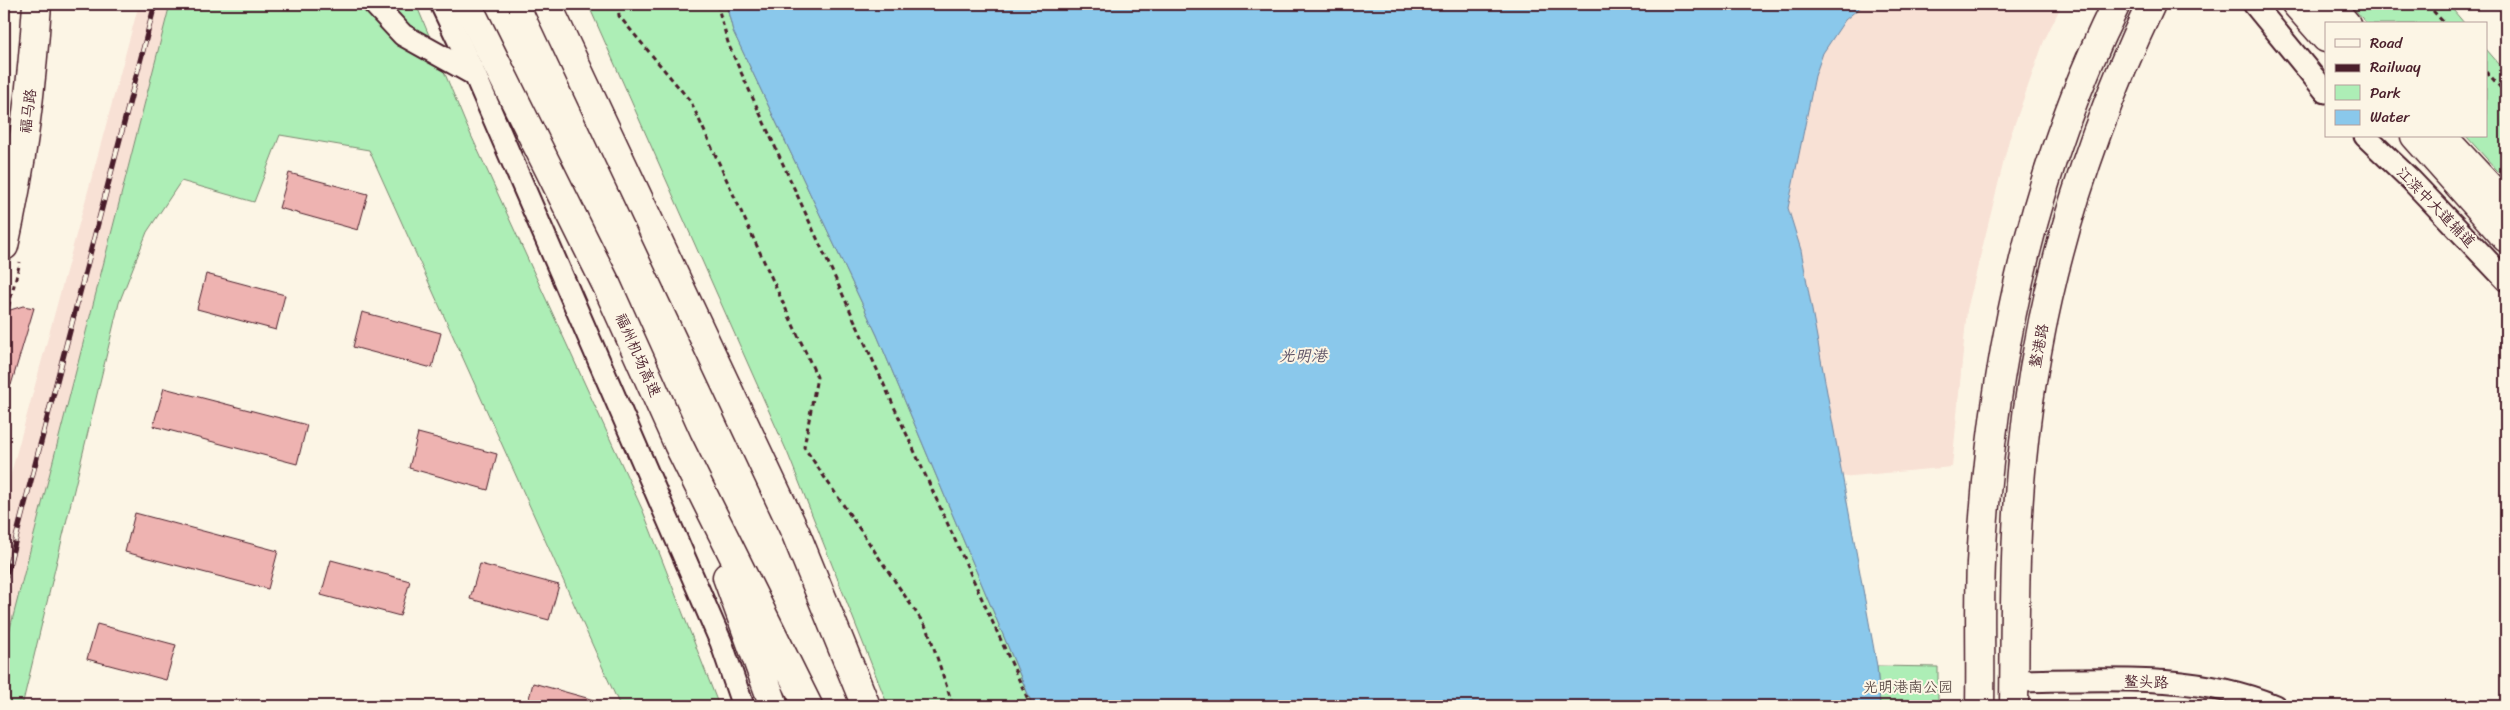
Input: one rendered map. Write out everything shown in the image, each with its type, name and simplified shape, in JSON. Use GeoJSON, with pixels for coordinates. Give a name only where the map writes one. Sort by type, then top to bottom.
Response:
{"type":"FeatureCollection","features":[{"type":"Feature","properties":{"kind":"main road","name":"福马路"},"geometry":{"type":"LineString","coordinates":[[4,246],[20,168],[26,126],[37,4]]}},
{"type":"Feature","properties":{"kind":"main road","name":"福州机场高速"},"geometry":{"type":"LineString","coordinates":[[467,4],[607,286],[678,444],[808,706]]}},
{"type":"Feature","properties":{"kind":"main road"},"geometry":{"type":"LineString","coordinates":[[546,4],[796,534],[866,706]]}},
{"type":"Feature","properties":{"kind":"main road"},"geometry":{"type":"LineString","coordinates":[[1980,706],[1981,564],[1985,498],[1999,379],[2011,314],[2026,248],[2063,132],[2087,70],[2116,4]]}},
{"type":"Feature","properties":{"kind":"main road","name":"鳌港路"},"geometry":{"type":"LineString","coordinates":[[2014,694],[2018,502],[2023,450],[2038,345],[2052,283],[2090,149],[2151,4]]}},
{"type":"Feature","properties":{"kind":"main road"},"geometry":{"type":"LineString","coordinates":[[2296,4],[2325,37]]}},
{"type":"Feature","properties":{"kind":"main road"},"geometry":{"type":"LineString","coordinates":[[2329,4],[2344,22]]}},
{"type":"Feature","properties":{"kind":"main road"},"geometry":{"type":"LineString","coordinates":[[2417,138],[2506,238]]}},
{"type":"Feature","properties":{"kind":"main road"},"geometry":{"type":"LineString","coordinates":[[2444,138],[2506,205]]}},
{"type":"Feature","properties":{"kind":"main road"},"geometry":{"type":"LineString","coordinates":[[678,444],[774,706]]}},
{"type":"Feature","properties":{"kind":"street"},"geometry":{"type":"LineString","coordinates":[[374,4],[403,34],[475,75]]}},
{"type":"Feature","properties":{"kind":"street"},"geometry":{"type":"LineString","coordinates":[[441,4],[475,75],[722,642],[743,706]]}},
{"type":"Feature","properties":{"kind":"street"},"geometry":{"type":"LineString","coordinates":[[2254,4],[2325,91]]}},
{"type":"Feature","properties":{"kind":"street","name":"江滨中大道辅道"},"geometry":{"type":"LineString","coordinates":[[2367,138],[2411,180],[2506,280]]}},
{"type":"Feature","properties":{"kind":"street","name":"鳌头路"},"geometry":{"type":"LineString","coordinates":[[2014,694],[2185,683],[2236,692],[2274,706]]}},
{"type":"Feature","properties":{"kind":"path"},"geometry":{"type":"LineString","coordinates":[[618,4],[619,16],[691,102],[817,377],[804,446],[928,630],[953,706]]}},
{"type":"Feature","properties":{"kind":"path"},"geometry":{"type":"LineString","coordinates":[[717,4],[733,55],[1032,706]]}},
{"type":"Feature","properties":{"kind":"path"},"geometry":{"type":"LineString","coordinates":[[2427,4],[2443,22]]}},
{"type":"Feature","properties":{"kind":"path"},"geometry":{"type":"LineString","coordinates":[[2488,73],[2506,94]]}},
{"type":"Feature","properties":{"kind":"shaded area"},"geometry":{"type":"Polygon","coordinates":[[[139,4],[170,4],[4,652],[4,499],[139,4]]]}},
{"type":"Feature","properties":{"kind":"shaded area"},"geometry":{"type":"Polygon","coordinates":[[[1864,4],[2062,4],[2044,41],[2009,140],[1967,310],[1952,467],[1841,477],[1801,250],[1788,208],[1815,76],[1823,53],[1845,20],[1864,4]]]}},
{"type":"Feature","properties":{"kind":"green space"},"geometry":{"type":"Polygon","coordinates":[[[170,4],[416,4],[465,122],[643,511],[719,706],[620,706],[369,150],[280,135],[254,202],[181,181],[147,232],[119,303],[22,706],[4,706],[4,652],[170,4]]]}},
{"type":"Feature","properties":{"kind":"green space"},"geometry":{"type":"Polygon","coordinates":[[[588,4],[726,4],[733,31],[877,335],[1033,706],[888,706],[788,454],[588,4]]]}},
{"type":"Feature","properties":{"kind":"green space"},"geometry":{"type":"Polygon","coordinates":[[[2350,4],[2448,4],[2463,22],[2365,22],[2350,4]]]}},
{"type":"Feature","properties":{"kind":"green space"},"geometry":{"type":"Polygon","coordinates":[[[2488,51],[2506,72],[2506,180],[2468,138],[2488,138],[2488,51]]]}},
{"type":"Feature","properties":{"kind":"green space","name":"光明港南公园"},"geometry":{"type":"Polygon","coordinates":[[[1877,666],[1938,667],[1938,706],[1880,706],[1877,666]]]}},
{"type":"Feature","properties":{"kind":"water","name":"光明港"},"geometry":{"type":"Polygon","coordinates":[[[726,4],[1864,4],[1845,20],[1823,53],[1815,76],[1788,208],[1801,250],[1877,666],[1880,706],[1033,706],[877,335],[733,31],[726,4]]]}},
{"type":"Feature","properties":{"kind":"building"},"geometry":{"type":"Polygon","coordinates":[[[289,173],[368,194],[358,230],[279,208],[289,173]]]}},
{"type":"Feature","properties":{"kind":"building"},"geometry":{"type":"Polygon","coordinates":[[[206,274],[285,295],[276,330],[197,309],[206,274]]]}},
{"type":"Feature","properties":{"kind":"building"},"geometry":{"type":"Polygon","coordinates":[[[23,306],[34,308],[11,385],[4,383],[4,312],[23,306]]]}},
{"type":"Feature","properties":{"kind":"building"},"geometry":{"type":"Polygon","coordinates":[[[362,312],[441,333],[432,368],[353,347],[362,312]]]}},
{"type":"Feature","properties":{"kind":"building"},"geometry":{"type":"Polygon","coordinates":[[[164,388],[307,425],[297,464],[153,426],[164,388]]]}},
{"type":"Feature","properties":{"kind":"building"},"geometry":{"type":"Polygon","coordinates":[[[418,433],[497,454],[488,490],[409,468],[418,433]]]}},
{"type":"Feature","properties":{"kind":"building"},"geometry":{"type":"Polygon","coordinates":[[[135,513],[278,551],[268,589],[125,552],[135,513]]]}},
{"type":"Feature","properties":{"kind":"building"},"geometry":{"type":"Polygon","coordinates":[[[331,560],[410,581],[400,616],[321,595],[331,560]]]}},
{"type":"Feature","properties":{"kind":"building"},"geometry":{"type":"Polygon","coordinates":[[[480,564],[559,585],[549,620],[470,599],[480,564]]]}},
{"type":"Feature","properties":{"kind":"building"},"geometry":{"type":"Polygon","coordinates":[[[97,624],[176,645],[166,680],[87,659],[97,624]]]}},
{"type":"Feature","properties":{"kind":"building"},"geometry":{"type":"Polygon","coordinates":[[[533,683],[612,705],[612,706],[527,706],[533,683]]]}},
{"type":"Feature","properties":{"kind":"railway"},"geometry":{"type":"LineString","coordinates":[[4,584],[155,4]]}}]}
